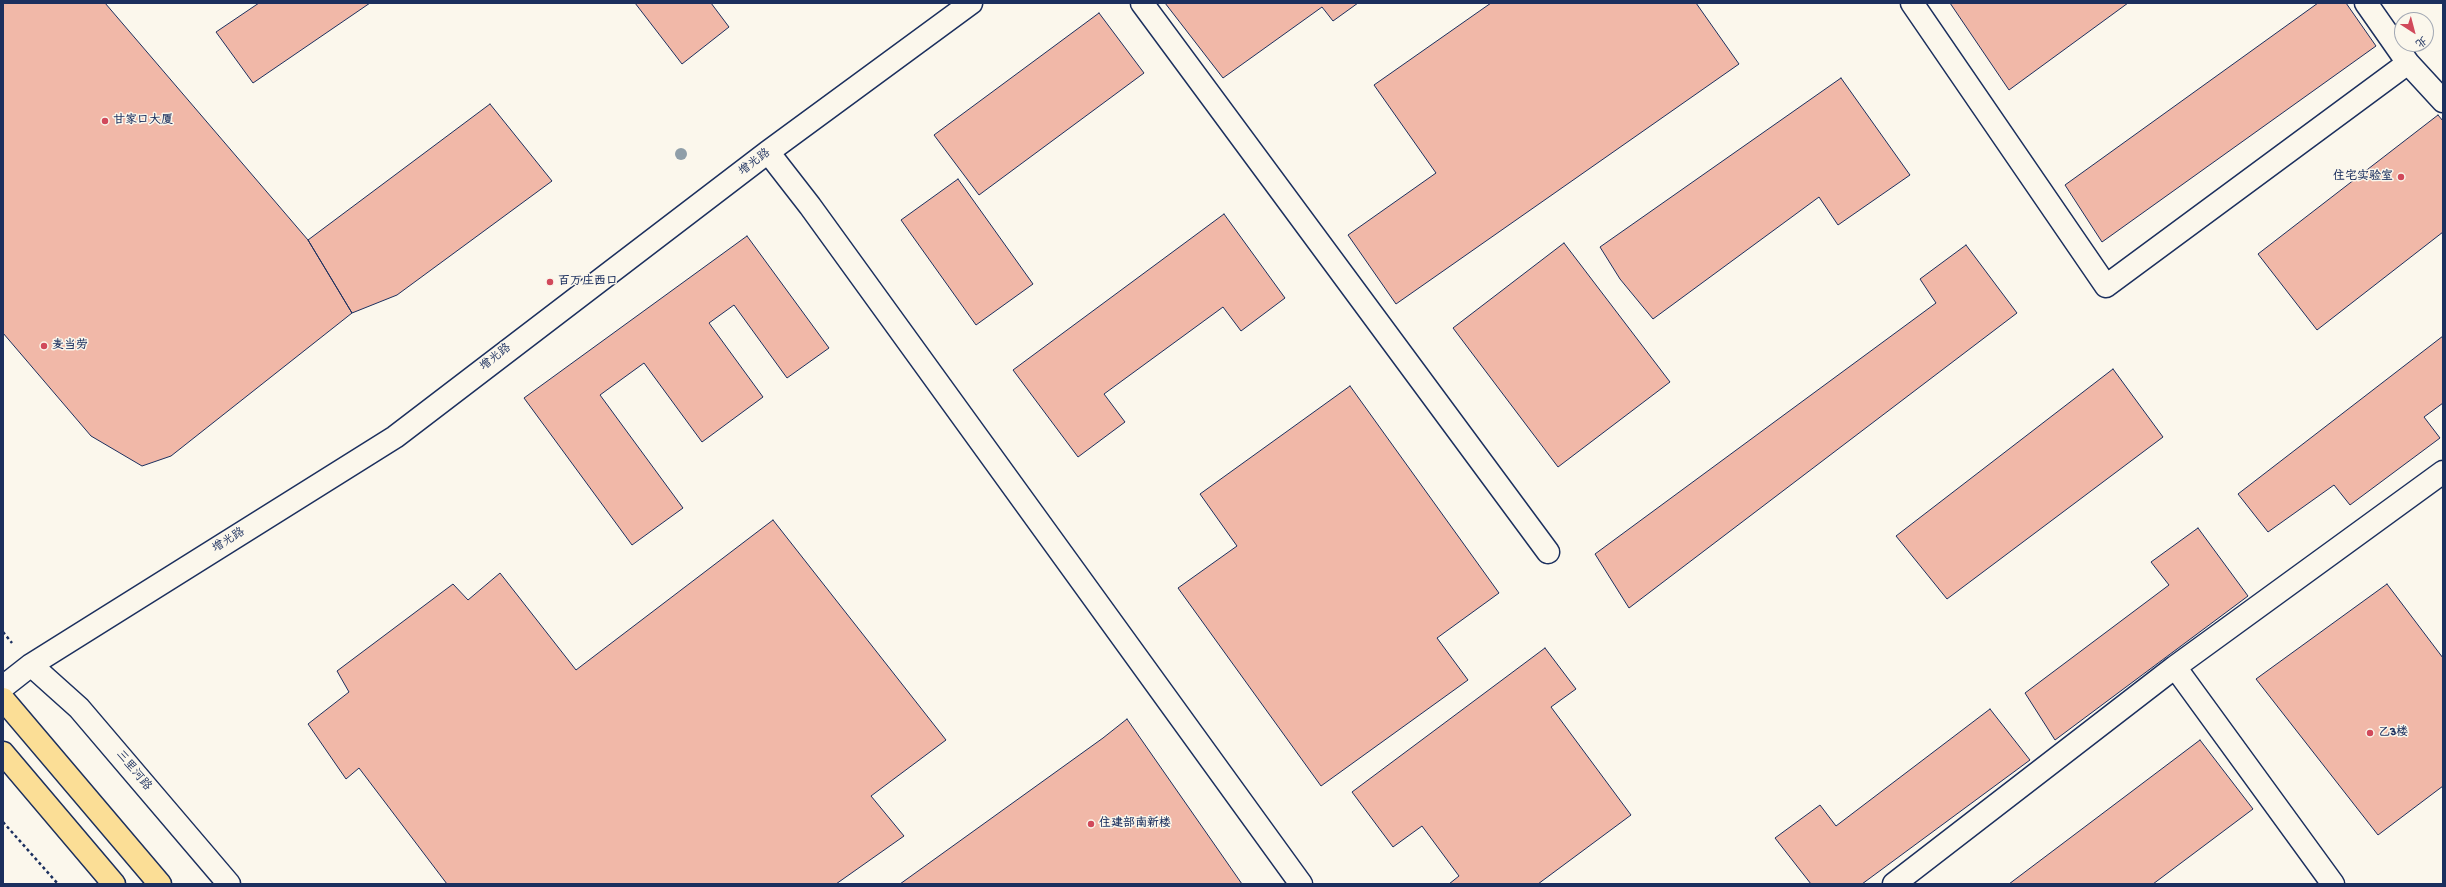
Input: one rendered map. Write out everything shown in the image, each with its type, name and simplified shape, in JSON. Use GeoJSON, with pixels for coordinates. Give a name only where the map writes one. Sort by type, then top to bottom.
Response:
{"type":"FeatureCollection","features":[{"type":"Feature","properties":{"kind":"main road"},"geometry":{"type":"LineString","coordinates":[[3,699],[160,884]]}},
{"type":"Feature","properties":{"kind":"main road"},"geometry":{"type":"LineString","coordinates":[[3,753],[114,884]]}},
{"type":"Feature","properties":{"kind":"street","name":"增光路"},"geometry":{"type":"LineString","coordinates":[[3,687],[31,665],[395,437],[768,152],[971,3]]}},
{"type":"Feature","properties":{"kind":"street"},"geometry":{"type":"LineString","coordinates":[[1142,3],[1548,552]]}},
{"type":"Feature","properties":{"kind":"street"},"geometry":{"type":"LineString","coordinates":[[1912,3],[2106,286],[2408,63]]}},
{"type":"Feature","properties":{"kind":"street"},"geometry":{"type":"LineString","coordinates":[[2366,3],[2408,63],[2443,101]]}},
{"type":"Feature","properties":{"kind":"street"},"geometry":{"type":"LineString","coordinates":[[768,152],[810,206],[1300,884]]}},
{"type":"Feature","properties":{"kind":"street"},"geometry":{"type":"LineString","coordinates":[[1894,884],[2175,667],[2443,472]]}},
{"type":"Feature","properties":{"kind":"street","name":"三里河路"},"geometry":{"type":"LineString","coordinates":[[31,665],[79,708],[229,884]]}},
{"type":"Feature","properties":{"kind":"street"},"geometry":{"type":"LineString","coordinates":[[2175,667],[2333,884]]}},
{"type":"Feature","properties":{"kind":"path"},"geometry":{"type":"LineString","coordinates":[[3,822],[58,884]]}},
{"type":"Feature","properties":{"kind":"building","name":"甘家口大厦"},"geometry":{"type":"Polygon","coordinates":[[[3,3],[105,3],[308,240],[352,313],[171,456],[142,466],[91,436],[3,333],[3,3]]]}},
{"type":"Feature","properties":{"kind":"building"},"geometry":{"type":"Polygon","coordinates":[[[259,3],[370,3],[253,83],[216,32],[259,3]]]}},
{"type":"Feature","properties":{"kind":"building"},"geometry":{"type":"Polygon","coordinates":[[[635,3],[711,3],[729,27],[682,64],[635,3]]]}},
{"type":"Feature","properties":{"kind":"building"},"geometry":{"type":"Polygon","coordinates":[[[1165,3],[1358,3],[1333,21],[1322,7],[1223,78],[1165,3]]]}},
{"type":"Feature","properties":{"kind":"building"},"geometry":{"type":"Polygon","coordinates":[[[1491,3],[1696,3],[1739,64],[1396,304],[1348,235],[1436,173],[1374,85],[1491,3]]]}},
{"type":"Feature","properties":{"kind":"building"},"geometry":{"type":"Polygon","coordinates":[[[1950,3],[2128,3],[2009,90],[1950,3]]]}},
{"type":"Feature","properties":{"kind":"building"},"geometry":{"type":"Polygon","coordinates":[[[2318,3],[2346,3],[2376,46],[2102,242],[2065,185],[2318,3]]]}},
{"type":"Feature","properties":{"kind":"building"},"geometry":{"type":"Polygon","coordinates":[[[1099,13],[1144,73],[979,195],[934,135],[1099,13]]]}},
{"type":"Feature","properties":{"kind":"building"},"geometry":{"type":"Polygon","coordinates":[[[1841,78],[1910,175],[1838,225],[1819,197],[1653,319],[1620,279],[1600,247],[1841,78]]]}},
{"type":"Feature","properties":{"kind":"building"},"geometry":{"type":"Polygon","coordinates":[[[490,104],[552,181],[397,295],[352,313],[308,240],[490,104]]]}},
{"type":"Feature","properties":{"kind":"building","name":"住宅实验室"},"geometry":{"type":"Polygon","coordinates":[[[2438,115],[2443,121],[2443,232],[2317,330],[2258,254],[2438,115]]]}},
{"type":"Feature","properties":{"kind":"building"},"geometry":{"type":"Polygon","coordinates":[[[958,179],[1033,284],[976,325],[901,220],[958,179]]]}},
{"type":"Feature","properties":{"kind":"building"},"geometry":{"type":"Polygon","coordinates":[[[1224,214],[1285,298],[1241,331],[1223,307],[1104,394],[1125,422],[1078,457],[1013,370],[1224,214]]]}},
{"type":"Feature","properties":{"kind":"building"},"geometry":{"type":"Polygon","coordinates":[[[747,236],[829,348],[787,378],[734,305],[709,323],[763,397],[702,442],[644,363],[600,395],[683,508],[632,545],[524,398],[747,236]]]}},
{"type":"Feature","properties":{"kind":"building"},"geometry":{"type":"Polygon","coordinates":[[[1564,243],[1670,382],[1558,467],[1453,328],[1564,243]]]}},
{"type":"Feature","properties":{"kind":"building"},"geometry":{"type":"Polygon","coordinates":[[[1966,245],[2017,313],[1629,608],[1595,554],[1936,303],[1920,279],[1966,245]]]}},
{"type":"Feature","properties":{"kind":"building"},"geometry":{"type":"Polygon","coordinates":[[[2443,336],[2443,403],[2424,417],[2440,438],[2350,505],[2334,485],[2268,532],[2238,494],[2443,336]]]}},
{"type":"Feature","properties":{"kind":"building"},"geometry":{"type":"Polygon","coordinates":[[[2113,369],[2163,437],[1947,599],[1896,536],[2113,369]]]}},
{"type":"Feature","properties":{"kind":"building"},"geometry":{"type":"Polygon","coordinates":[[[1350,386],[1499,593],[1437,638],[1468,680],[1321,786],[1178,588],[1237,546],[1200,494],[1350,386]]]}},
{"type":"Feature","properties":{"kind":"building"},"geometry":{"type":"Polygon","coordinates":[[[773,520],[946,740],[871,796],[904,836],[836,884],[447,884],[359,768],[346,779],[308,724],[349,692],[337,671],[453,584],[468,600],[500,573],[576,670],[773,520]]]}},
{"type":"Feature","properties":{"kind":"building"},"geometry":{"type":"Polygon","coordinates":[[[2198,528],[2248,596],[2055,740],[2025,693],[2169,585],[2151,562],[2198,528]]]}},
{"type":"Feature","properties":{"kind":"building","name":"乙3楼"},"geometry":{"type":"Polygon","coordinates":[[[2387,584],[2443,658],[2443,786],[2378,835],[2256,679],[2387,584]]]}},
{"type":"Feature","properties":{"kind":"building"},"geometry":{"type":"Polygon","coordinates":[[[1545,648],[1576,689],[1551,707],[1631,815],[1538,884],[1449,884],[1459,876],[1422,826],[1393,847],[1352,792],[1545,648]]]}},
{"type":"Feature","properties":{"kind":"building"},"geometry":{"type":"Polygon","coordinates":[[[1990,709],[2030,760],[1862,884],[1811,884],[1775,838],[1820,805],[1836,826],[1990,709]]]}},
{"type":"Feature","properties":{"kind":"building","name":"住建部南新楼"},"geometry":{"type":"Polygon","coordinates":[[[1127,719],[1242,884],[900,884],[1103,738],[1127,719]]]}},
{"type":"Feature","properties":{"kind":"building"},"geometry":{"type":"Polygon","coordinates":[[[2200,740],[2253,809],[2153,884],[2009,884],[2200,740]]]}},
{"type":"Feature","properties":{"kind":"place","name":"甘家口大厦"},"geometry":{"type":"Point","coordinates":[105,121]}},
{"type":"Feature","properties":{"kind":"place","name":"住宅实验室"},"geometry":{"type":"Point","coordinates":[2401,177]}},
{"type":"Feature","properties":{"kind":"place","name":"百万庄西口"},"geometry":{"type":"Point","coordinates":[550,282]}},
{"type":"Feature","properties":{"kind":"place","name":"麦当劳"},"geometry":{"type":"Point","coordinates":[44,346]}},
{"type":"Feature","properties":{"kind":"place","name":"乙3楼"},"geometry":{"type":"Point","coordinates":[2370,733]}},
{"type":"Feature","properties":{"kind":"place","name":"住建部南新楼"},"geometry":{"type":"Point","coordinates":[1091,824]}}]}
